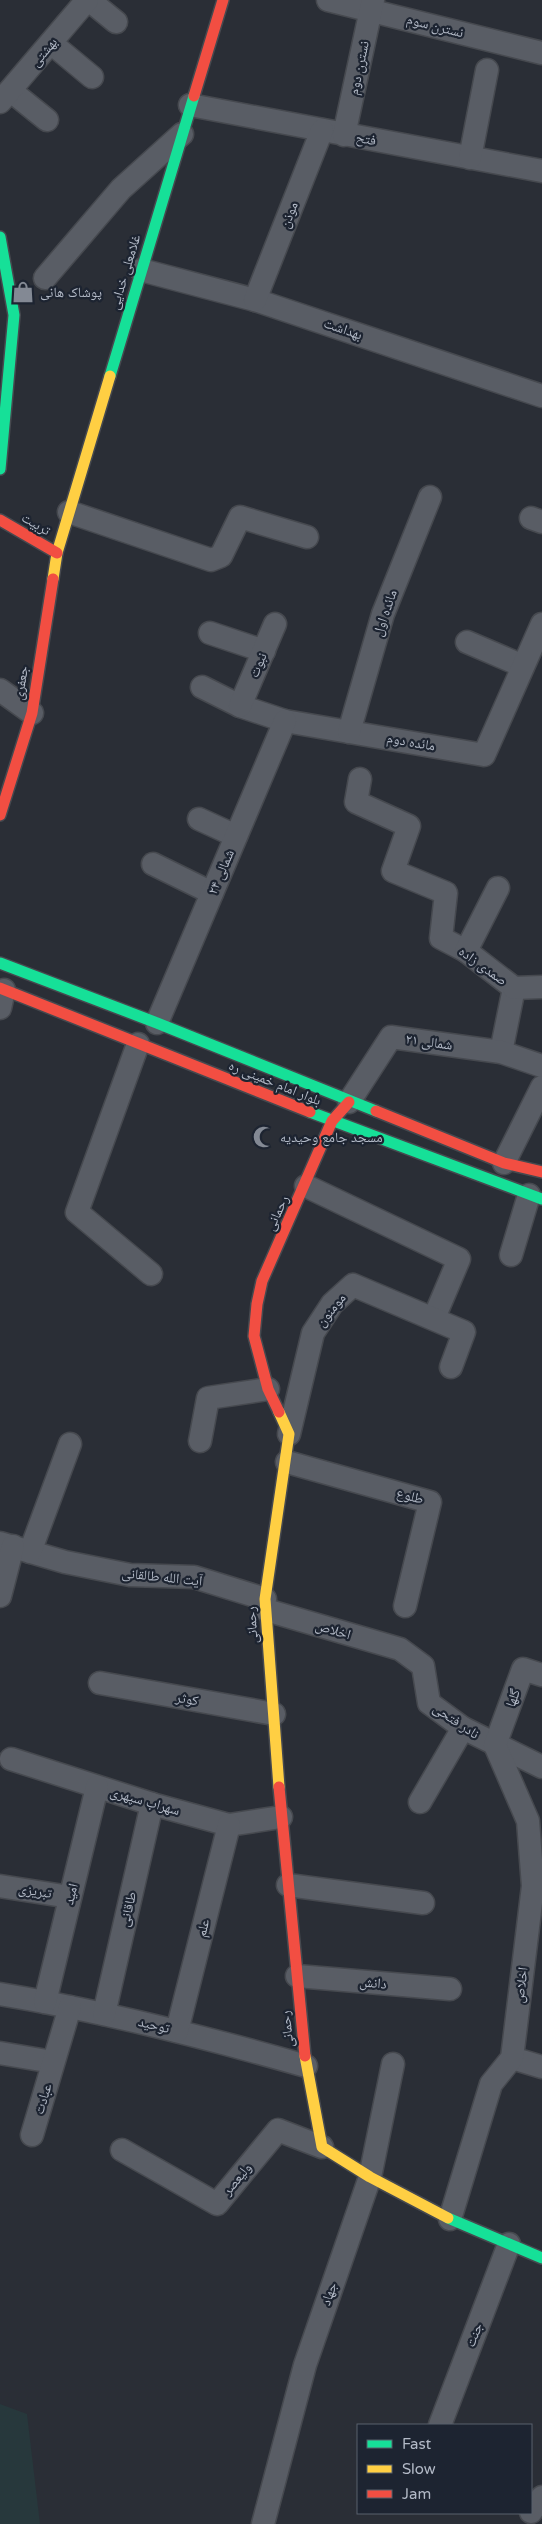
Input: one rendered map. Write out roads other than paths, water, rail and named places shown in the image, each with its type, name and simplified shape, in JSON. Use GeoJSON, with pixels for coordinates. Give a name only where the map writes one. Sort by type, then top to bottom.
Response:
{"type":"FeatureCollection","features":[{"type":"Feature","properties":{"kind":"street"},"geometry":{"type":"LineString","coordinates":[[88,0],[116,22]]}},
{"type":"Feature","properties":{"kind":"street","name":"بهشتی"},"geometry":{"type":"LineString","coordinates":[[6,97],[88,0]]}},
{"type":"Feature","properties":{"kind":"street","name":"غلامعلی خدایی"},"geometry":{"type":"LineString","coordinates":[[56,553],[223,0]]}},
{"type":"Feature","properties":{"kind":"street","name":"نسترن سوم"},"geometry":{"type":"LineString","coordinates":[[328,0],[372,5],[542,53]]}},
{"type":"Feature","properties":{"kind":"street","name":"نسترن دوم"},"geometry":{"type":"LineString","coordinates":[[344,135],[372,5]]}},
{"type":"Feature","properties":{"kind":"street"},"geometry":{"type":"LineString","coordinates":[[51,43],[92,77]]}},
{"type":"Feature","properties":{"kind":"street"},"geometry":{"type":"LineString","coordinates":[[470,158],[487,70]]}},
{"type":"Feature","properties":{"kind":"street"},"geometry":{"type":"LineString","coordinates":[[6,97],[48,120]]}},
{"type":"Feature","properties":{"kind":"street","name":"فتح"},"geometry":{"type":"LineString","coordinates":[[190,105],[542,171]]}},
{"type":"Feature","properties":{"kind":"street","name":"موذن"},"geometry":{"type":"LineString","coordinates":[[255,300],[322,130]]}},
{"type":"Feature","properties":{"kind":"street"},"geometry":{"type":"LineString","coordinates":[[45,278],[121,189],[182,134]]}},
{"type":"Feature","properties":{"kind":"street"},"geometry":{"type":"LineString","coordinates":[[0,237],[14,315],[6,339],[0,469]]}},
{"type":"Feature","properties":{"kind":"street","name":"بهداشت"},"geometry":{"type":"LineString","coordinates":[[141,270],[255,300],[542,396]]}},
{"type":"Feature","properties":{"kind":"street","name":"مائده اول"},"geometry":{"type":"LineString","coordinates":[[349,732],[383,614],[430,497]]}},
{"type":"Feature","properties":{"kind":"street"},"geometry":{"type":"LineString","coordinates":[[69,512],[211,560],[221,556],[240,517],[307,537]]}},
{"type":"Feature","properties":{"kind":"street","name":"تربیت"},"geometry":{"type":"LineString","coordinates":[[0,520],[56,553]]}},
{"type":"Feature","properties":{"kind":"street","name":"جعفری"},"geometry":{"type":"LineString","coordinates":[[2,801],[32,713],[56,553]]}},
{"type":"Feature","properties":{"kind":"street","name":"نبوت"},"geometry":{"type":"LineString","coordinates":[[240,706],[275,624]]}},
{"type":"Feature","properties":{"kind":"street","name":"مائده دوم"},"geometry":{"type":"LineString","coordinates":[[202,687],[240,706],[285,721],[484,755],[541,628]]}},
{"type":"Feature","properties":{"kind":"street"},"geometry":{"type":"LineString","coordinates":[[210,633],[264,651]]}},
{"type":"Feature","properties":{"kind":"street"},"geometry":{"type":"LineString","coordinates":[[467,642],[524,666]]}},
{"type":"Feature","properties":{"kind":"street"},"geometry":{"type":"LineString","coordinates":[[0,690],[32,713]]}},
{"type":"Feature","properties":{"kind":"street","name":"۲۴ شمالی"},"geometry":{"type":"LineString","coordinates":[[157,1023],[285,721]]}},
{"type":"Feature","properties":{"kind":"street","name":"صمدی زاده"},"geometry":{"type":"LineString","coordinates":[[360,779],[356,802],[409,826],[393,871],[446,893],[441,938],[466,951],[514,988],[501,1052]]}},
{"type":"Feature","properties":{"kind":"street"},"geometry":{"type":"LineString","coordinates":[[199,820],[236,836]]}},
{"type":"Feature","properties":{"kind":"street"},"geometry":{"type":"LineString","coordinates":[[153,864],[212,893]]}},
{"type":"Feature","properties":{"kind":"street"},"geometry":{"type":"LineString","coordinates":[[466,951],[498,888]]}},
{"type":"Feature","properties":{"kind":"street","name":"بلوار امام خمینی ره"},"geometry":{"type":"LineString","coordinates":[[0,963],[157,1023],[504,1163],[542,1172]]}},
{"type":"Feature","properties":{"kind":"street"},"geometry":{"type":"LineString","coordinates":[[514,988],[542,987]]}},
{"type":"Feature","properties":{"kind":"street","name":"بلوار امام خمینی ره"},"geometry":{"type":"LineString","coordinates":[[2,996],[138,1044],[332,1122],[536,1197]]}},
{"type":"Feature","properties":{"kind":"street","name":"۲۱ شمالی"},"geometry":{"type":"LineString","coordinates":[[349,1102],[391,1037],[501,1052],[542,1066]]}},
{"type":"Feature","properties":{"kind":"street"},"geometry":{"type":"LineString","coordinates":[[138,1044],[76,1212],[150,1274]]}},
{"type":"Feature","properties":{"kind":"street"},"geometry":{"type":"LineString","coordinates":[[504,1163],[542,1087]]}},
{"type":"Feature","properties":{"kind":"street","name":"رحمانی"},"geometry":{"type":"LineString","coordinates":[[322,2147],[306,2066],[281,1817],[266,1605],[287,1462],[289,1434],[268,1390],[254,1336],[257,1304],[262,1281],[306,1186],[332,1122],[349,1102]]}},
{"type":"Feature","properties":{"kind":"street"},"geometry":{"type":"LineString","coordinates":[[306,1186],[459,1259],[434,1318]]}},
{"type":"Feature","properties":{"kind":"street"},"geometry":{"type":"LineString","coordinates":[[511,1255],[536,1197]]}},
{"type":"Feature","properties":{"kind":"street","name":"مومنون"},"geometry":{"type":"LineString","coordinates":[[289,1434],[313,1333],[332,1304],[353,1285],[464,1332],[451,1367]]}},
{"type":"Feature","properties":{"kind":"street"},"geometry":{"type":"LineString","coordinates":[[200,1441],[208,1398],[268,1390]]}},
{"type":"Feature","properties":{"kind":"street"},"geometry":{"type":"LineString","coordinates":[[0,1596],[14,1547],[70,1444]]}},
{"type":"Feature","properties":{"kind":"street","name":"طلوع"},"geometry":{"type":"LineString","coordinates":[[287,1462],[430,1502],[405,1606]]}},
{"type":"Feature","properties":{"kind":"street","name":"آیت الله طالقانی"},"geometry":{"type":"LineString","coordinates":[[14,1547],[65,1562],[130,1575],[194,1577],[266,1605]]}},
{"type":"Feature","properties":{"kind":"street","name":"اخلاص"},"geometry":{"type":"LineString","coordinates":[[266,1605],[400,1649]]}},
{"type":"Feature","properties":{"kind":"street","name":"نادر فتحی"},"geometry":{"type":"LineString","coordinates":[[400,1649],[423,1666],[429,1703],[463,1728],[542,1767]]}},
{"type":"Feature","properties":{"kind":"street","name":"گلها"},"geometry":{"type":"LineString","coordinates":[[495,1745],[523,1669],[542,1675]]}},
{"type":"Feature","properties":{"kind":"street","name":"کوثر"},"geometry":{"type":"LineString","coordinates":[[100,1683],[274,1714]]}},
{"type":"Feature","properties":{"kind":"street"},"geometry":{"type":"LineString","coordinates":[[420,1802],[463,1728]]}},
{"type":"Feature","properties":{"kind":"street","name":"اخلاص"},"geometry":{"type":"LineString","coordinates":[[495,1745],[528,1821],[538,1887],[512,2058]]}},
{"type":"Feature","properties":{"kind":"street","name":"سهراب سپهری"},"geometry":{"type":"LineString","coordinates":[[11,1759],[152,1804],[229,1825],[281,1817]]}},
{"type":"Feature","properties":{"kind":"street","name":"امید"},"geometry":{"type":"LineString","coordinates":[[45,2002],[97,1787]]}},
{"type":"Feature","properties":{"kind":"street","name":"طاقانی"},"geometry":{"type":"LineString","coordinates":[[104,2014],[152,1804]]}},
{"type":"Feature","properties":{"kind":"street","name":"علم"},"geometry":{"type":"LineString","coordinates":[[177,2031],[229,1825]]}},
{"type":"Feature","properties":{"kind":"street"},"geometry":{"type":"LineString","coordinates":[[288,1885],[423,1903]]}},
{"type":"Feature","properties":{"kind":"street","name":"تبریزی"},"geometry":{"type":"LineString","coordinates":[[0,1886],[70,1897]]}},
{"type":"Feature","properties":{"kind":"street","name":"دانش"},"geometry":{"type":"LineString","coordinates":[[297,1976],[450,1989]]}},
{"type":"Feature","properties":{"kind":"street","name":"توحید"},"geometry":{"type":"LineString","coordinates":[[0,1994],[104,2014],[177,2031],[306,2066]]}},
{"type":"Feature","properties":{"kind":"street","name":"عبادت"},"geometry":{"type":"LineString","coordinates":[[32,2135],[70,2007]]}},
{"type":"Feature","properties":{"kind":"street"},"geometry":{"type":"LineString","coordinates":[[0,2053],[54,2062]]}},
{"type":"Feature","properties":{"kind":"street"},"geometry":{"type":"LineString","coordinates":[[450,2219],[491,2084],[512,2058],[542,2067]]}},
{"type":"Feature","properties":{"kind":"street","name":"جهاد"},"geometry":{"type":"LineString","coordinates":[[263,2524],[305,2365],[370,2176],[393,2064]]}},
{"type":"Feature","properties":{"kind":"street","name":"ولیعصر"},"geometry":{"type":"LineString","coordinates":[[122,2150],[217,2204],[278,2130],[322,2147]]}},
{"type":"Feature","properties":{"kind":"street"},"geometry":{"type":"LineString","coordinates":[[322,2147],[370,2176],[450,2219],[542,2258]]}},
{"type":"Feature","properties":{"kind":"street","name":"جنت"},"geometry":{"type":"LineString","coordinates":[[440,2424],[509,2244]]}},
{"type":"Feature","properties":{"kind":"street"},"geometry":{"type":"LineString","coordinates":[[532,2510],[542,2497]]}},
{"type":"Feature","properties":{"kind":"place","name":"پوشاک هانی"},"geometry":{"type":"Point","coordinates":[23,292]}},
{"type":"Feature","properties":{"kind":"place","name":"مسجد جامع وحیدیه"},"geometry":{"type":"Point","coordinates":[264,1137]}}]}
